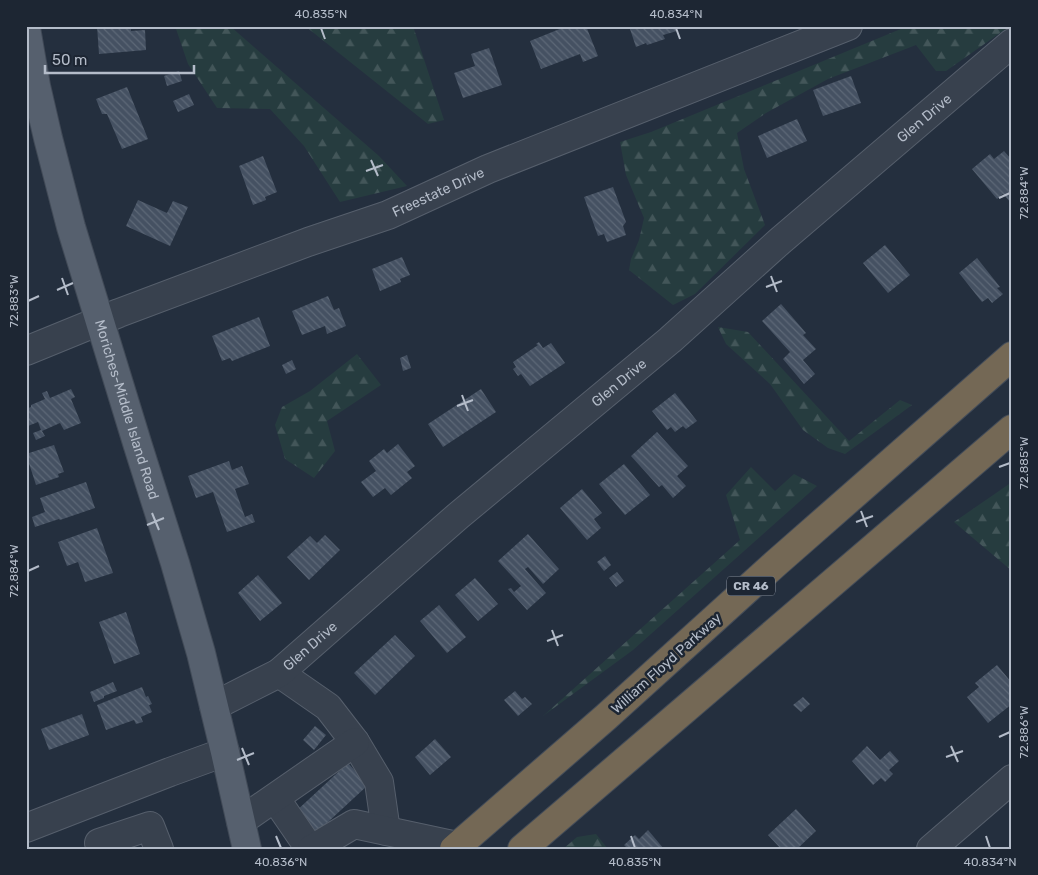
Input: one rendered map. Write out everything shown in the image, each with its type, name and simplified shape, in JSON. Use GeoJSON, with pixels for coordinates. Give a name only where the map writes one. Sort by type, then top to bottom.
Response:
{"type":"FeatureCollection","features":[{"type":"Feature","properties":{"kind":"highway","name":"William Floyd Parkway"},"geometry":{"type":"LineString","coordinates":[[456,847],[606,717],[1012,356]]}},
{"type":"Feature","properties":{"kind":"highway"},"geometry":{"type":"LineString","coordinates":[[522,849],[1012,429]]}},
{"type":"Feature","properties":{"kind":"main road","name":"Moriches-Middle Island Road"},"geometry":{"type":"LineString","coordinates":[[26,28],[36,86],[71,227],[201,653],[247,849]]}},
{"type":"Feature","properties":{"kind":"street","name":"Freestate Drive"},"geometry":{"type":"LineString","coordinates":[[26,351],[308,242],[388,216],[488,169],[848,26]]}},
{"type":"Feature","properties":{"kind":"street","name":"Glen Drive"},"geometry":{"type":"LineString","coordinates":[[214,706],[279,673],[458,516],[670,340],[780,242],[1012,43]]}},
{"type":"Feature","properties":{"kind":"street"},"geometry":{"type":"LineString","coordinates":[[279,673],[328,707],[355,742],[380,782],[386,831]]}},
{"type":"Feature","properties":{"kind":"street"},"geometry":{"type":"LineString","coordinates":[[241,821],[355,742]]}},
{"type":"Feature","properties":{"kind":"street"},"geometry":{"type":"LineString","coordinates":[[26,828],[225,752]]}},
{"type":"Feature","properties":{"kind":"street"},"geometry":{"type":"LineString","coordinates":[[931,849],[1012,779]]}},
{"type":"Feature","properties":{"kind":"street"},"geometry":{"type":"LineString","coordinates":[[274,798],[311,849],[354,824],[456,847]]}},
{"type":"Feature","properties":{"kind":"street"},"geometry":{"type":"LineString","coordinates":[[86,805],[100,846],[150,826],[159,849]]}},
{"type":"Feature","properties":{"kind":"green space"},"geometry":{"type":"Polygon","coordinates":[[[175,26],[230,26],[379,156],[407,186],[340,202],[304,146],[270,109],[217,108],[188,64],[175,26]]]}},
{"type":"Feature","properties":{"kind":"green space"},"geometry":{"type":"Polygon","coordinates":[[[305,26],[413,26],[444,120],[428,124],[305,26]]]}},
{"type":"Feature","properties":{"kind":"green space"},"geometry":{"type":"Polygon","coordinates":[[[908,26],[1010,26],[946,71],[936,71],[916,45],[828,79],[766,113],[737,133],[744,169],[765,225],[695,294],[673,305],[629,270],[644,218],[626,175],[620,142],[651,132],[908,26]]]}},
{"type":"Feature","properties":{"kind":"green space"},"geometry":{"type":"Polygon","coordinates":[[[718,327],[748,332],[849,441],[900,400],[912,405],[845,454],[828,448],[803,430],[770,384],[726,344],[718,327]]]}},
{"type":"Feature","properties":{"kind":"green space"},"geometry":{"type":"Polygon","coordinates":[[[357,354],[381,385],[327,421],[335,451],[314,478],[285,459],[275,425],[282,407],[310,391],[357,354]]]}},
{"type":"Feature","properties":{"kind":"green space"},"geometry":{"type":"Polygon","coordinates":[[[751,467],[775,491],[794,474],[817,486],[633,650],[543,716],[740,540],[726,495],[751,467]]]}},
{"type":"Feature","properties":{"kind":"green space"},"geometry":{"type":"Polygon","coordinates":[[[1012,482],[1012,571],[954,522],[1012,482]]]}},
{"type":"Feature","properties":{"kind":"green space"},"geometry":{"type":"Polygon","coordinates":[[[596,834],[608,849],[563,849],[577,837],[596,834]]]}},
{"type":"Feature","properties":{"kind":"building"},"geometry":{"type":"Polygon","coordinates":[[[97,26],[131,26],[131,31],[145,30],[146,50],[99,54],[97,26]]]}},
{"type":"Feature","properties":{"kind":"building"},"geometry":{"type":"Polygon","coordinates":[[[567,26],[586,26],[598,56],[583,62],[580,54],[541,69],[530,41],[567,26]]]}},
{"type":"Feature","properties":{"kind":"building"},"geometry":{"type":"Polygon","coordinates":[[[629,26],[675,26],[677,31],[663,35],[665,39],[636,47],[629,26]]]}},
{"type":"Feature","properties":{"kind":"building"},"geometry":{"type":"Polygon","coordinates":[[[489,48],[502,85],[463,98],[454,73],[475,66],[471,54],[489,48]]]}},
{"type":"Feature","properties":{"kind":"building"},"geometry":{"type":"Polygon","coordinates":[[[179,71],[182,81],[167,86],[164,76],[179,71]]]}},
{"type":"Feature","properties":{"kind":"building"},"geometry":{"type":"Polygon","coordinates":[[[851,76],[861,103],[823,116],[813,90],[851,76]]]}},
{"type":"Feature","properties":{"kind":"building"},"geometry":{"type":"Polygon","coordinates":[[[127,87],[148,139],[122,149],[107,114],[102,114],[96,99],[127,87]]]}},
{"type":"Feature","properties":{"kind":"building"},"geometry":{"type":"Polygon","coordinates":[[[189,94],[194,105],[178,112],[173,101],[189,94]]]}},
{"type":"Feature","properties":{"kind":"building"},"geometry":{"type":"Polygon","coordinates":[[[797,119],[807,141],[767,158],[758,136],[797,119]]]}},
{"type":"Feature","properties":{"kind":"building"},"geometry":{"type":"Polygon","coordinates":[[[1004,151],[1012,160],[1012,204],[1003,194],[997,199],[972,169],[990,154],[994,159],[1004,151]]]}},
{"type":"Feature","properties":{"kind":"building"},"geometry":{"type":"Polygon","coordinates":[[[263,156],[277,192],[265,197],[266,200],[253,205],[239,166],[263,156]]]}},
{"type":"Feature","properties":{"kind":"building"},"geometry":{"type":"Polygon","coordinates":[[[613,187],[626,222],[623,226],[626,235],[607,242],[604,234],[598,236],[584,197],[613,187]]]}},
{"type":"Feature","properties":{"kind":"building"},"geometry":{"type":"Polygon","coordinates":[[[138,200],[167,213],[173,201],[188,207],[170,246],[126,226],[138,200]]]}},
{"type":"Feature","properties":{"kind":"building"},"geometry":{"type":"Polygon","coordinates":[[[885,245],[910,275],[888,293],[863,263],[885,245]]]}},
{"type":"Feature","properties":{"kind":"building"},"geometry":{"type":"Polygon","coordinates":[[[402,257],[410,275],[400,279],[401,282],[380,291],[372,269],[402,257]]]}},
{"type":"Feature","properties":{"kind":"building"},"geometry":{"type":"Polygon","coordinates":[[[977,258],[1000,287],[997,288],[1003,294],[992,303],[988,298],[982,302],[959,273],[977,258]]]}},
{"type":"Feature","properties":{"kind":"building"},"geometry":{"type":"Polygon","coordinates":[[[328,296],[334,310],[339,308],[346,326],[327,334],[325,326],[302,335],[292,311],[328,296]]]}},
{"type":"Feature","properties":{"kind":"building"},"geometry":{"type":"Polygon","coordinates":[[[781,304],[806,333],[803,335],[816,349],[803,360],[815,374],[804,384],[783,359],[790,352],[762,321],[781,304]]]}},
{"type":"Feature","properties":{"kind":"building"},"geometry":{"type":"Polygon","coordinates":[[[259,317],[270,346],[232,361],[230,358],[222,361],[212,336],[259,317]]]}},
{"type":"Feature","properties":{"kind":"building"},"geometry":{"type":"Polygon","coordinates":[[[539,342],[543,348],[551,343],[565,363],[530,386],[521,374],[518,376],[513,369],[516,367],[513,362],[538,345],[536,344],[539,342]]]}},
{"type":"Feature","properties":{"kind":"building"},"geometry":{"type":"Polygon","coordinates":[[[407,355],[411,368],[403,371],[400,358],[407,355]]]}},
{"type":"Feature","properties":{"kind":"building"},"geometry":{"type":"Polygon","coordinates":[[[292,360],[296,369],[286,374],[282,365],[292,360]]]}},
{"type":"Feature","properties":{"kind":"building"},"geometry":{"type":"Polygon","coordinates":[[[71,389],[75,397],[71,399],[81,423],[64,430],[60,423],[42,431],[45,436],[36,440],[33,433],[41,430],[38,422],[28,426],[26,423],[26,409],[45,399],[42,393],[47,391],[50,398],[71,389]]]}},
{"type":"Feature","properties":{"kind":"building"},"geometry":{"type":"Polygon","coordinates":[[[481,389],[496,412],[443,447],[428,424],[481,389]]]}},
{"type":"Feature","properties":{"kind":"building"},"geometry":{"type":"Polygon","coordinates":[[[675,393],[697,421],[686,429],[683,426],[675,432],[671,427],[667,430],[652,411],[675,393]]]}},
{"type":"Feature","properties":{"kind":"building"},"geometry":{"type":"Polygon","coordinates":[[[657,432],[688,466],[677,476],[686,486],[673,498],[662,485],[659,487],[631,456],[657,432]]]}},
{"type":"Feature","properties":{"kind":"building"},"geometry":{"type":"Polygon","coordinates":[[[398,444],[415,466],[407,472],[412,478],[391,495],[385,488],[373,497],[361,482],[376,471],[369,461],[384,449],[387,453],[398,444]]]}},
{"type":"Feature","properties":{"kind":"building"},"geometry":{"type":"Polygon","coordinates":[[[54,445],[64,472],[58,474],[59,477],[36,485],[26,454],[54,445]]]}},
{"type":"Feature","properties":{"kind":"building"},"geometry":{"type":"Polygon","coordinates":[[[229,461],[232,470],[242,466],[249,484],[235,489],[245,517],[252,514],[255,522],[227,532],[213,492],[196,498],[188,476],[229,461]]]}},
{"type":"Feature","properties":{"kind":"building"},"geometry":{"type":"Polygon","coordinates":[[[624,464],[650,495],[625,515],[599,484],[624,464]]]}},
{"type":"Feature","properties":{"kind":"building"},"geometry":{"type":"Polygon","coordinates":[[[86,482],[95,508],[35,527],[32,517],[45,512],[40,498],[86,482]]]}},
{"type":"Feature","properties":{"kind":"building"},"geometry":{"type":"Polygon","coordinates":[[[582,489],[602,513],[594,519],[601,528],[587,540],[560,508],[582,489]]]}},
{"type":"Feature","properties":{"kind":"building"},"geometry":{"type":"Polygon","coordinates":[[[97,528],[113,573],[85,582],[78,562],[67,566],[58,542],[97,528]]]}},
{"type":"Feature","properties":{"kind":"building"},"geometry":{"type":"Polygon","coordinates":[[[528,534],[559,569],[543,584],[528,567],[525,569],[546,593],[527,610],[508,589],[511,588],[514,592],[521,586],[498,561],[528,534]]]}},
{"type":"Feature","properties":{"kind":"building"},"geometry":{"type":"Polygon","coordinates":[[[325,535],[340,550],[309,580],[287,557],[310,536],[317,543],[325,535]]]}},
{"type":"Feature","properties":{"kind":"building"},"geometry":{"type":"Polygon","coordinates":[[[605,556],[611,565],[604,571],[597,562],[605,556]]]}},
{"type":"Feature","properties":{"kind":"building"},"geometry":{"type":"Polygon","coordinates":[[[617,572],[624,581],[616,587],[609,578],[617,572]]]}},
{"type":"Feature","properties":{"kind":"building"},"geometry":{"type":"Polygon","coordinates":[[[258,575],[282,603],[260,621],[238,593],[258,575]]]}},
{"type":"Feature","properties":{"kind":"building"},"geometry":{"type":"Polygon","coordinates":[[[475,578],[498,604],[478,621],[455,595],[475,578]]]}},
{"type":"Feature","properties":{"kind":"building"},"geometry":{"type":"Polygon","coordinates":[[[439,605],[466,637],[447,653],[420,621],[439,605]]]}},
{"type":"Feature","properties":{"kind":"building"},"geometry":{"type":"Polygon","coordinates":[[[126,612],[140,654],[114,664],[99,622],[126,612]]]}},
{"type":"Feature","properties":{"kind":"building"},"geometry":{"type":"Polygon","coordinates":[[[395,635],[415,656],[375,695],[354,673],[395,635]]]}},
{"type":"Feature","properties":{"kind":"building"},"geometry":{"type":"Polygon","coordinates":[[[997,665],[1012,683],[1012,704],[988,723],[967,697],[979,687],[975,683],[997,665]]]}},
{"type":"Feature","properties":{"kind":"building"},"geometry":{"type":"Polygon","coordinates":[[[113,682],[117,691],[94,702],[90,692],[113,682]]]}},
{"type":"Feature","properties":{"kind":"building"},"geometry":{"type":"Polygon","coordinates":[[[142,687],[146,697],[148,696],[152,704],[149,705],[152,712],[141,717],[143,722],[136,724],[134,720],[106,730],[97,705],[142,687]]]}},
{"type":"Feature","properties":{"kind":"building"},"geometry":{"type":"Polygon","coordinates":[[[515,691],[522,699],[525,697],[532,704],[518,716],[504,700],[515,691]]]}},
{"type":"Feature","properties":{"kind":"building"},"geometry":{"type":"Polygon","coordinates":[[[803,697],[810,704],[801,712],[793,705],[803,697]]]}},
{"type":"Feature","properties":{"kind":"building"},"geometry":{"type":"Polygon","coordinates":[[[82,714],[89,735],[49,750],[41,729],[82,714]]]}},
{"type":"Feature","properties":{"kind":"building"},"geometry":{"type":"Polygon","coordinates":[[[315,726],[326,735],[314,750],[303,740],[315,726]]]}},
{"type":"Feature","properties":{"kind":"building"},"geometry":{"type":"Polygon","coordinates":[[[435,739],[451,757],[430,775],[415,757],[435,739]]]}},
{"type":"Feature","properties":{"kind":"building"},"geometry":{"type":"Polygon","coordinates":[[[867,746],[880,760],[890,751],[899,761],[889,770],[893,774],[885,782],[881,778],[873,785],[852,761],[867,746]]]}},
{"type":"Feature","properties":{"kind":"building"},"geometry":{"type":"Polygon","coordinates":[[[348,763],[368,785],[314,835],[294,813],[348,763]]]}},
{"type":"Feature","properties":{"kind":"building"},"geometry":{"type":"Polygon","coordinates":[[[796,809],[816,831],[797,849],[781,849],[768,835],[796,809]]]}},
{"type":"Feature","properties":{"kind":"building"},"geometry":{"type":"Polygon","coordinates":[[[648,830],[664,849],[628,849],[624,845],[635,835],[639,839],[648,830]]]}}]}
